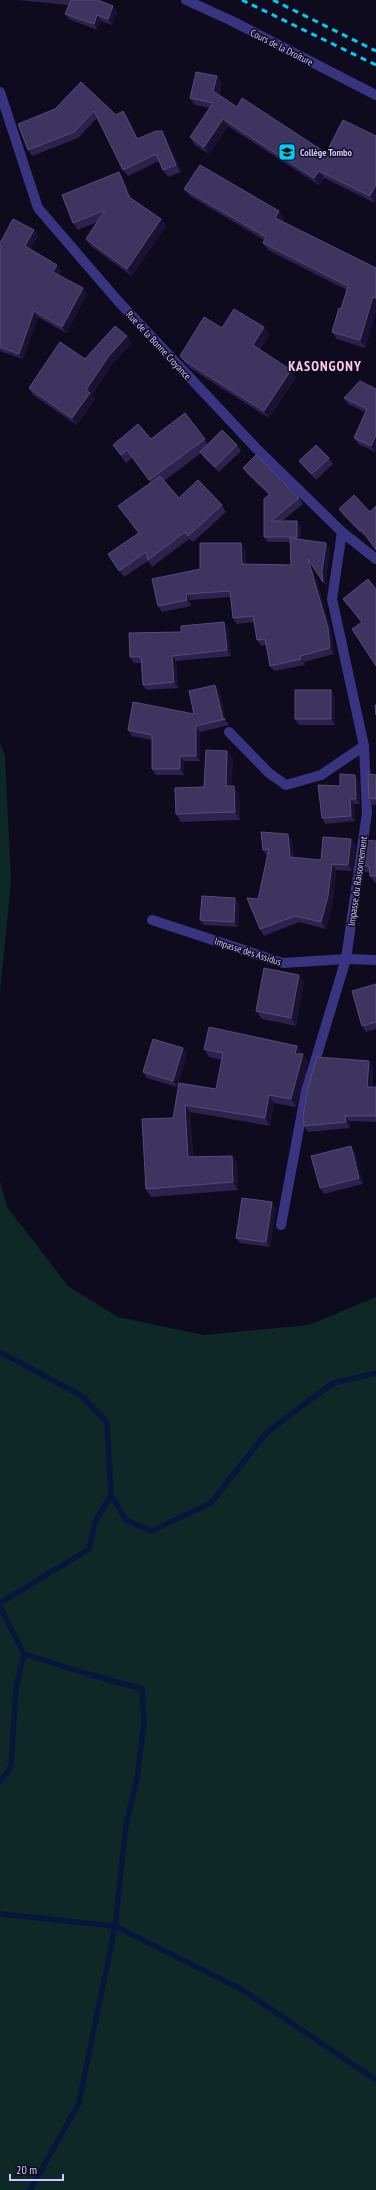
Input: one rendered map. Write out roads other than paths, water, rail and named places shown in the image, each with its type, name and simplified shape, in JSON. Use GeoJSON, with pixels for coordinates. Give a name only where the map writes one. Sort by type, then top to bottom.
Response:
{"type":"FeatureCollection","features":[{"type":"Feature","properties":{"kind":"street","name":"Cours de la Droiture"},"geometry":{"type":"LineString","coordinates":[[186,0],[232,21],[376,95]]}},
{"type":"Feature","properties":{"kind":"street","name":"Rue de la Bonne Croyance"},"geometry":{"type":"LineString","coordinates":[[0,92],[38,208],[145,330],[256,448],[342,532],[376,560]]}},
{"type":"Feature","properties":{"kind":"street","name":"Impasse du Raisonnement"},"geometry":{"type":"LineString","coordinates":[[281,1225],[306,1092],[346,959],[367,813],[364,746],[332,599],[342,532]]}},
{"type":"Feature","properties":{"kind":"street"},"geometry":{"type":"LineString","coordinates":[[229,732],[269,773],[286,785],[321,775],[364,746]]}},
{"type":"Feature","properties":{"kind":"street","name":"Impasse des Assidus"},"geometry":{"type":"LineString","coordinates":[[152,920],[283,963],[346,959],[376,960]]}},
{"type":"Feature","properties":{"kind":"waterway"},"geometry":{"type":"LineString","coordinates":[[0,1352],[82,1396],[107,1422],[111,1495],[126,1520],[151,1531],[211,1503],[267,1432],[333,1383],[376,1373]]}},
{"type":"Feature","properties":{"kind":"waterway"},"geometry":{"type":"LineString","coordinates":[[0,1603],[89,1549],[95,1522],[111,1495]]}},
{"type":"Feature","properties":{"kind":"waterway"},"geometry":{"type":"LineString","coordinates":[[0,1607],[24,1654],[16,1688],[11,1766],[0,1782]]}},
{"type":"Feature","properties":{"kind":"waterway"},"geometry":{"type":"LineString","coordinates":[[24,1654],[142,1689],[144,1723],[137,1778],[126,1825],[115,1926],[79,2103],[30,2190]]}},
{"type":"Feature","properties":{"kind":"waterway"},"geometry":{"type":"LineString","coordinates":[[0,1914],[115,1926],[241,1989],[376,2080]]}},
{"type":"Feature","properties":{"kind":"railway"},"geometry":{"type":"LineString","coordinates":[[242,0],[376,65]]}},
{"type":"Feature","properties":{"kind":"railway"},"geometry":{"type":"LineString","coordinates":[[273,0],[376,51]]}},
{"type":"Feature","properties":{"kind":"place","name":"Collège Tombo"},"geometry":{"type":"Point","coordinates":[287,152]}},
{"type":"Feature","properties":{"kind":"district","name":"KASONGONY"},"geometry":{"type":"Point","coordinates":[325,366]}}]}
